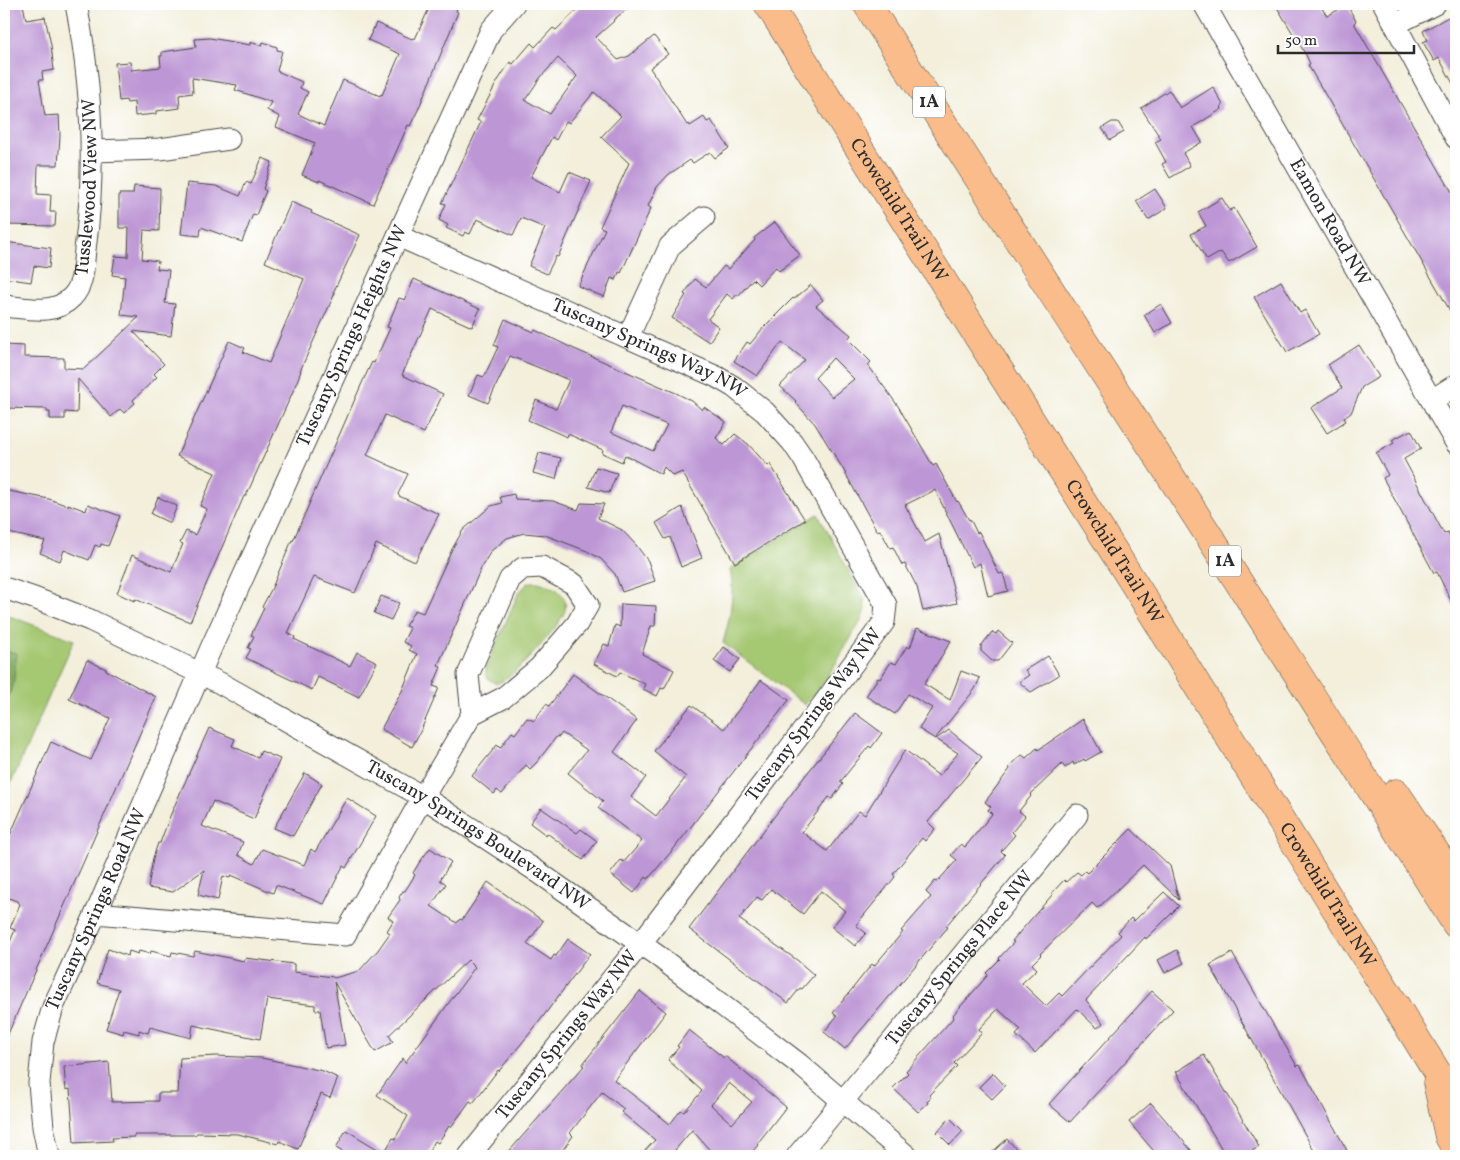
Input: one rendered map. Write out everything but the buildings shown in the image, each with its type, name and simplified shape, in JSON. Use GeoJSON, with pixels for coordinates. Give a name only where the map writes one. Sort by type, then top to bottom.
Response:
{"type":"FeatureCollection","features":[{"type":"Feature","properties":{"kind":"highway","name":"Crowchild Trail NW"},"geometry":{"type":"LineString","coordinates":[[768,4],[1151,609],[1456,1103]]}},
{"type":"Feature","properties":{"kind":"highway","name":"1A"},"geometry":{"type":"LineString","coordinates":[[867,4],[992,201],[1327,718],[1456,924]]}},
{"type":"Feature","properties":{"kind":"highway"},"geometry":{"type":"LineString","coordinates":[[1327,718],[1369,753],[1456,883]]}},
{"type":"Feature","properties":{"kind":"highway"},"geometry":{"type":"LineString","coordinates":[[1432,1065],[1449,1137],[1456,1149]]}},
{"type":"Feature","properties":{"kind":"street","name":"Tusslewood View NW"},"geometry":{"type":"LineString","coordinates":[[4,306],[42,310],[53,309],[62,305],[77,291],[80,284],[88,228],[92,151],[86,64],[76,4]]}},
{"type":"Feature","properties":{"kind":"street","name":"Tuscany Springs Heights NW"},"geometry":{"type":"LineString","coordinates":[[200,673],[492,30],[514,4]]}},
{"type":"Feature","properties":{"kind":"street","name":"Eamon Road NW"},"geometry":{"type":"LineString","coordinates":[[1204,4],[1456,442]]}},
{"type":"Feature","properties":{"kind":"street"},"geometry":{"type":"LineString","coordinates":[[1384,4],[1456,138]]}},
{"type":"Feature","properties":{"kind":"street"},"geometry":{"type":"LineString","coordinates":[[1396,24],[1435,4]]}},
{"type":"Feature","properties":{"kind":"street"},"geometry":{"type":"LineString","coordinates":[[92,151],[160,149],[228,138]]}},
{"type":"Feature","properties":{"kind":"street"},"geometry":{"type":"LineString","coordinates":[[628,337],[670,246],[704,217]]}},
{"type":"Feature","properties":{"kind":"street","name":"Tuscany Springs Way NW"},"geometry":{"type":"LineString","coordinates":[[398,236],[726,382],[750,399],[779,426],[803,458],[886,605],[884,622],[815,715],[640,943],[469,1156]]}},
{"type":"Feature","properties":{"kind":"street"},"geometry":{"type":"LineString","coordinates":[[1432,400],[1456,385]]}},
{"type":"Feature","properties":{"kind":"street"},"geometry":{"type":"LineString","coordinates":[[96,913],[345,935],[422,797],[472,714],[502,698],[539,668],[577,624],[588,605],[574,584],[542,566],[523,568],[510,579],[468,675],[472,714]]}},
{"type":"Feature","properties":{"kind":"street","name":"Tuscany Springs Boulevard NW"},"geometry":{"type":"LineString","coordinates":[[4,588],[57,606],[90,620],[200,673],[306,730],[422,797],[538,872],[640,943],[738,1016],[844,1101],[907,1156]]}},
{"type":"Feature","properties":{"kind":"street","name":"Tuscany Springs Road NW"},"geometry":{"type":"LineString","coordinates":[[48,1156],[40,1105],[39,1083],[43,1042],[53,1007],[200,673]]}},
{"type":"Feature","properties":{"kind":"street","name":"Tuscany Springs Place NW"},"geometry":{"type":"LineString","coordinates":[[797,1156],[1077,816]]}},
{"type":"Feature","properties":{"kind":"green space"},"geometry":{"type":"Polygon","coordinates":[[[818,514],[864,599],[865,609],[861,621],[827,678],[805,705],[723,643],[731,606],[730,569],[818,514]]]}},
{"type":"Feature","properties":{"kind":"green space"},"geometry":{"type":"Polygon","coordinates":[[[532,582],[538,582],[559,592],[565,600],[565,610],[556,626],[527,660],[509,677],[495,683],[487,676],[486,667],[519,592],[532,582]]]}},
{"type":"Feature","properties":{"kind":"green space"},"geometry":{"type":"Polygon","coordinates":[[[4,614],[74,640],[4,799],[4,614]]]}},
{"type":"Feature","properties":{"kind":"green space"},"geometry":{"type":"Polygon","coordinates":[[[4,651],[17,653],[13,686],[4,705],[4,651]]]}},
{"type":"Feature","properties":{"kind":"green space"},"geometry":{"type":"Polygon","coordinates":[[[863,1149],[875,1156],[837,1156],[843,1152],[863,1149]]]}}]}
